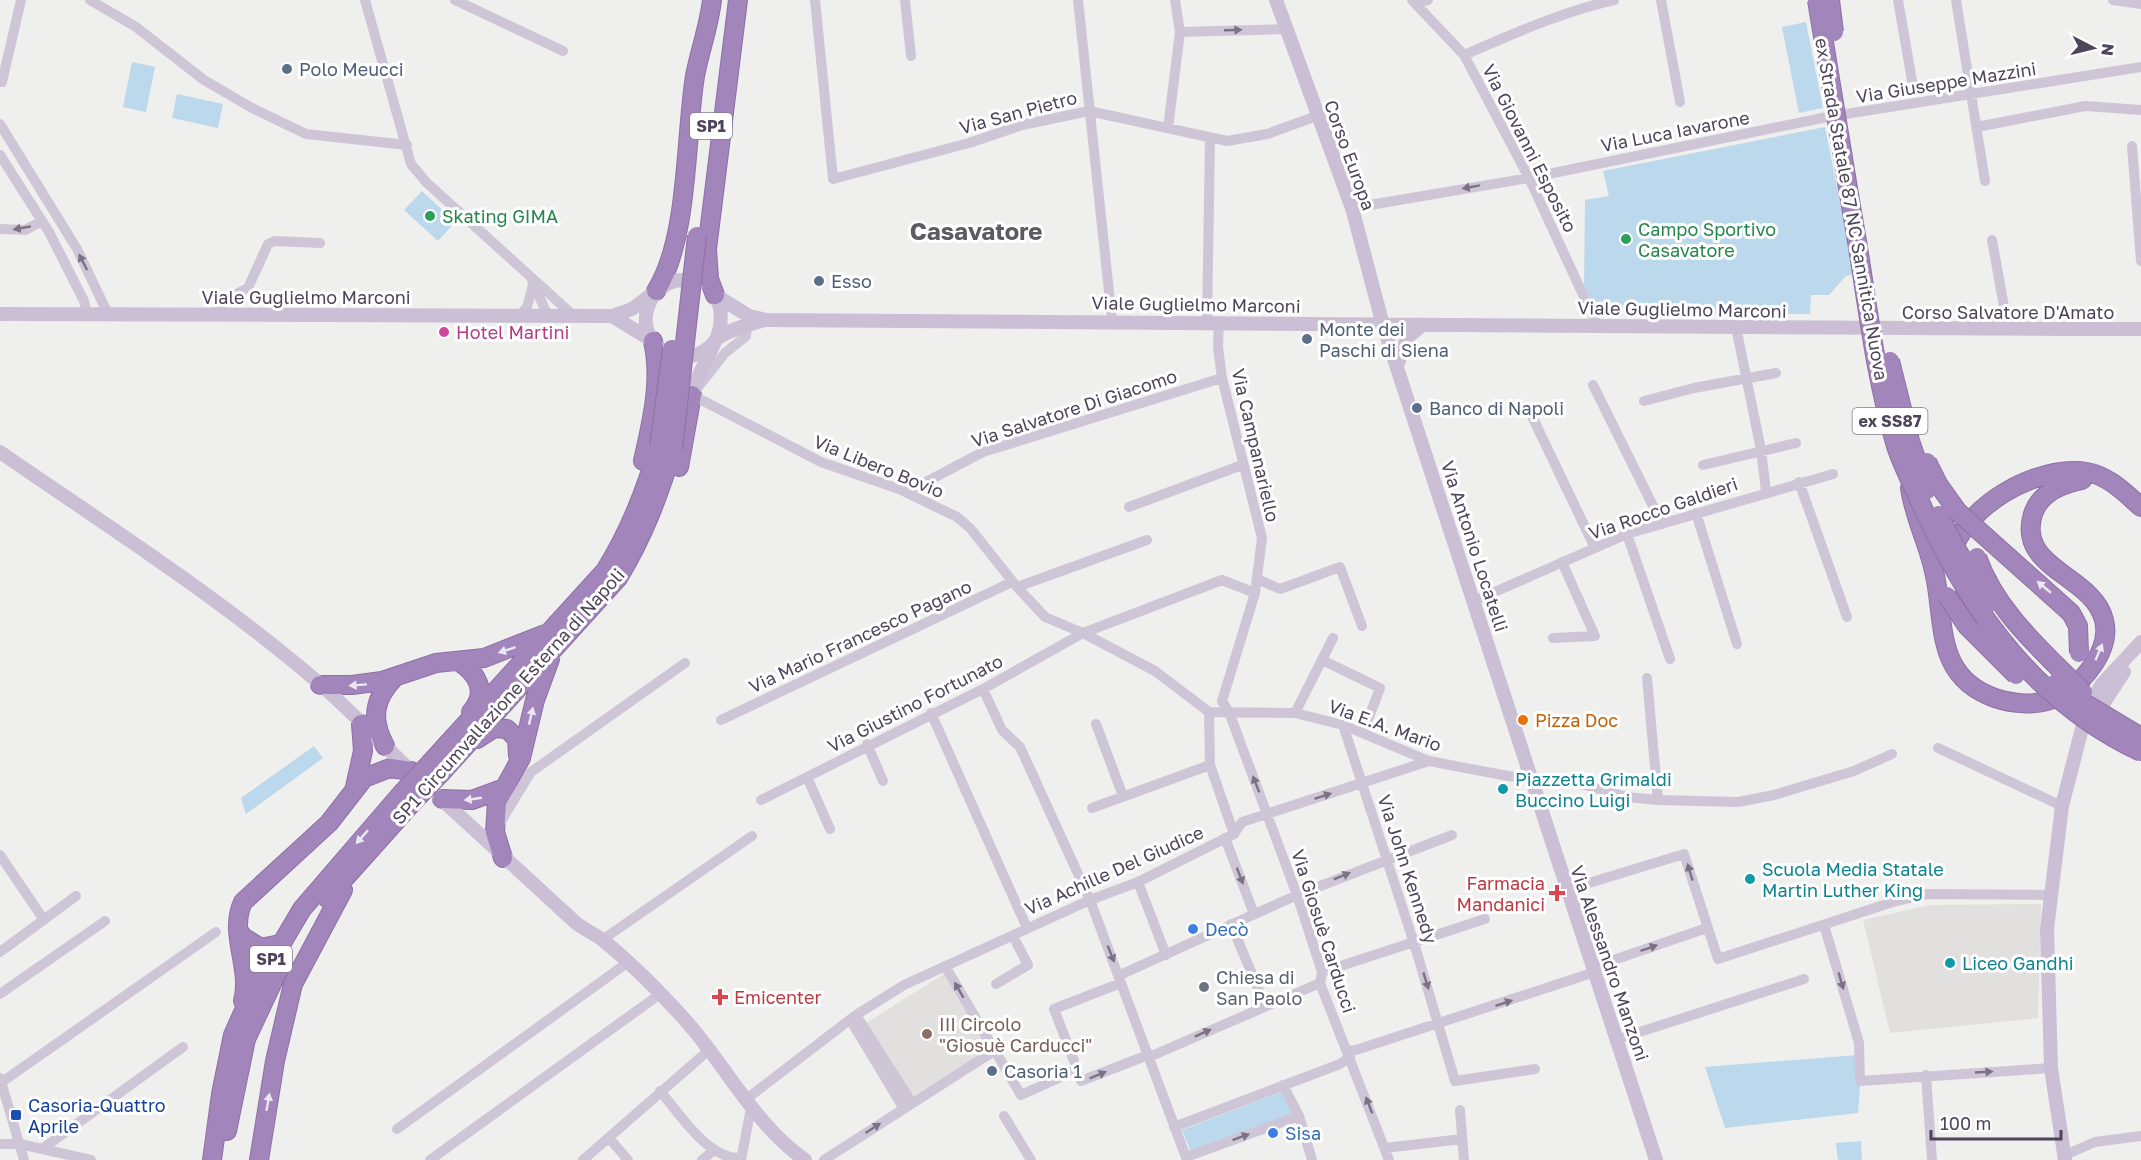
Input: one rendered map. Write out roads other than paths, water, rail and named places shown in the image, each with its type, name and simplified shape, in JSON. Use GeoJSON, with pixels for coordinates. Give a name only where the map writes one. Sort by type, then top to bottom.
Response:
{"type":"FeatureCollection","features":[{"type":"Feature","properties":{"kind":"highway"},"geometry":{"type":"LineString","coordinates":[[656,291],[666,276],[676,239],[696,75],[721,12],[712,0]]}},
{"type":"Feature","properties":{"kind":"highway"},"geometry":{"type":"LineString","coordinates":[[715,295],[709,279],[707,249],[738,0]]}},
{"type":"Feature","properties":{"kind":"highway","name":"ex Strada Statale 87 NC Sannitica Nuova"},"geometry":{"type":"LineString","coordinates":[[1817,0],[1881,381],[1896,447],[1946,558],[1998,639],[2066,706],[2118,741],[2141,752]]}},
{"type":"Feature","properties":{"kind":"highway","name":"ex Strada Statale 87 NC Sannitica Nuova"},"geometry":{"type":"LineString","coordinates":[[1830,0],[1841,87],[1893,378],[1926,489],[1957,550],[2006,630],[2050,679],[2073,696],[2141,737]]}},
{"type":"Feature","properties":{"kind":"highway","name":"SP1 Circumvallazione Esterna di Napoli"},"geometry":{"type":"LineString","coordinates":[[212,1160],[220,1094],[233,1035],[250,997],[302,909],[437,767],[582,608],[618,578],[639,544],[652,514],[666,448],[691,235],[721,12]]}},
{"type":"Feature","properties":{"kind":"highway"},"geometry":{"type":"LineString","coordinates":[[582,608],[622,521],[640,472],[653,420],[657,360],[653,341]]}},
{"type":"Feature","properties":{"kind":"highway"},"geometry":{"type":"LineString","coordinates":[[582,608],[613,592],[636,567],[659,528],[681,458],[692,395]]}},
{"type":"Feature","properties":{"kind":"highway"},"geometry":{"type":"LineString","coordinates":[[1904,417],[1938,484],[1958,512],[2071,613],[2078,626],[2079,653],[2074,668],[2065,680],[2014,698],[1990,685],[1960,655],[1952,632],[1947,596],[1947,574],[1952,550],[1962,529],[1979,512],[2003,493],[2027,482],[2054,474],[2086,472],[2102,477],[2141,507]]}},
{"type":"Feature","properties":{"kind":"highway"},"geometry":{"type":"LineString","coordinates":[[1909,477],[1912,505],[1935,572],[1940,626],[1947,651],[1958,671],[1972,687],[1987,695],[2053,699],[2072,688],[2098,656],[2105,637],[2105,621],[2096,602],[2081,586],[2043,560],[2032,542],[2030,524],[2036,507],[2049,492],[2065,484],[2082,480]]}},
{"type":"Feature","properties":{"kind":"highway"},"geometry":{"type":"LineString","coordinates":[[2108,717],[2016,623],[1982,573],[1975,540],[1981,523],[2001,502],[2035,486],[2069,478],[2104,486],[2141,518]]}},
{"type":"Feature","properties":{"kind":"highway"},"geometry":{"type":"LineString","coordinates":[[1947,596],[1967,626],[2041,697],[2079,723],[2118,741]]}},
{"type":"Feature","properties":{"kind":"highway"},"geometry":{"type":"LineString","coordinates":[[320,684],[369,684],[436,663],[484,657],[554,639],[535,700],[521,758],[502,789],[496,808],[495,832],[503,858]]}},
{"type":"Feature","properties":{"kind":"highway"},"geometry":{"type":"LineString","coordinates":[[456,745],[481,693],[473,671],[458,661]]}},
{"type":"Feature","properties":{"kind":"highway"},"geometry":{"type":"LineString","coordinates":[[385,746],[376,730],[375,715],[383,693],[394,678]]}},
{"type":"Feature","properties":{"kind":"highway"},"geometry":{"type":"LineString","coordinates":[[355,787],[364,745],[361,724]]}},
{"type":"Feature","properties":{"kind":"highway"},"geometry":{"type":"LineString","coordinates":[[456,745],[494,728],[507,729],[517,739],[519,747],[514,772]]}},
{"type":"Feature","properties":{"kind":"highway"},"geometry":{"type":"LineString","coordinates":[[240,1020],[246,980],[237,918],[243,902],[329,823],[364,778],[381,770],[411,771]]}},
{"type":"Feature","properties":{"kind":"highway"},"geometry":{"type":"LineString","coordinates":[[442,799],[472,800],[502,789]]}},
{"type":"Feature","properties":{"kind":"highway","name":"SP1 Circumvallazione Esterna di Napoli"},"geometry":{"type":"LineString","coordinates":[[224,1160],[246,1039],[262,1002],[310,917],[366,853],[407,798]]}},
{"type":"Feature","properties":{"kind":"highway"},"geometry":{"type":"LineString","coordinates":[[259,1160],[275,1061],[293,984],[328,914],[366,853]]}},
{"type":"Feature","properties":{"kind":"highway"},"geometry":{"type":"LineString","coordinates":[[240,931],[243,937],[261,948],[280,944]]}},
{"type":"Feature","properties":{"kind":"street"},"geometry":{"type":"LineString","coordinates":[[0,82],[2,82],[21,0]]}},
{"type":"Feature","properties":{"kind":"street"},"geometry":{"type":"LineString","coordinates":[[90,0],[136,27],[204,80],[252,108],[306,134],[407,146]]}},
{"type":"Feature","properties":{"kind":"street"},"geometry":{"type":"LineString","coordinates":[[366,0],[411,164],[427,183],[531,280],[574,316]]}},
{"type":"Feature","properties":{"kind":"street"},"geometry":{"type":"LineString","coordinates":[[455,0],[563,51]]}},
{"type":"Feature","properties":{"kind":"street","name":"Via San Pietro"},"geometry":{"type":"LineString","coordinates":[[815,0],[833,179],[969,143],[1022,125],[1089,111],[1210,139],[1246,139],[1317,116]]}},
{"type":"Feature","properties":{"kind":"street"},"geometry":{"type":"LineString","coordinates":[[906,0],[911,56]]}},
{"type":"Feature","properties":{"kind":"street"},"geometry":{"type":"LineString","coordinates":[[1078,0],[1112,320]]}},
{"type":"Feature","properties":{"kind":"street"},"geometry":{"type":"LineString","coordinates":[[1168,128],[1180,32],[1175,0]]}},
{"type":"Feature","properties":{"kind":"street","name":"Corso Europa"},"geometry":{"type":"LineString","coordinates":[[1276,0],[1352,208],[1383,326]]}},
{"type":"Feature","properties":{"kind":"street"},"geometry":{"type":"LineString","coordinates":[[1414,2],[1428,0]]}},
{"type":"Feature","properties":{"kind":"street"},"geometry":{"type":"LineString","coordinates":[[1464,55],[1564,13],[1614,0]]}},
{"type":"Feature","properties":{"kind":"street"},"geometry":{"type":"LineString","coordinates":[[1661,0],[1680,102]]}},
{"type":"Feature","properties":{"kind":"street"},"geometry":{"type":"LineString","coordinates":[[1898,0],[1914,92]]}},
{"type":"Feature","properties":{"kind":"street"},"geometry":{"type":"LineString","coordinates":[[1956,0],[1985,181]]}},
{"type":"Feature","properties":{"kind":"street"},"geometry":{"type":"LineString","coordinates":[[2114,0],[2141,4]]}},
{"type":"Feature","properties":{"kind":"street","name":"Via Giovanni Esposito"},"geometry":{"type":"LineString","coordinates":[[1414,2],[1464,55],[1529,178],[1597,325]]}},
{"type":"Feature","properties":{"kind":"street"},"geometry":{"type":"LineString","coordinates":[[1180,32],[1287,29]]}},
{"type":"Feature","properties":{"kind":"street","name":"Via Giuseppe Mazzini"},"geometry":{"type":"LineString","coordinates":[[1827,117],[2141,67]]}},
{"type":"Feature","properties":{"kind":"street"},"geometry":{"type":"LineString","coordinates":[[1977,127],[2085,106],[2141,110]]}},
{"type":"Feature","properties":{"kind":"street","name":"Via Luca Iavarone"},"geometry":{"type":"LineString","coordinates":[[1352,208],[1529,178],[1827,117]]}},
{"type":"Feature","properties":{"kind":"street"},"geometry":{"type":"LineString","coordinates":[[1,128],[62,225],[108,314]]}},
{"type":"Feature","properties":{"kind":"street","name":"Via Campanariello"},"geometry":{"type":"LineString","coordinates":[[1210,139],[1213,323],[1222,378],[1262,538],[1255,594],[1222,700],[1229,712]]}},
{"type":"Feature","properties":{"kind":"street"},"geometry":{"type":"LineString","coordinates":[[2132,146],[2141,261]]}},
{"type":"Feature","properties":{"kind":"street"},"geometry":{"type":"LineString","coordinates":[[0,155],[50,232],[84,301],[87,314]]}},
{"type":"Feature","properties":{"kind":"street"},"geometry":{"type":"LineString","coordinates":[[0,229],[25,230],[42,221]]}},
{"type":"Feature","properties":{"kind":"street"},"geometry":{"type":"LineString","coordinates":[[50,232],[62,225]]}},
{"type":"Feature","properties":{"kind":"street"},"geometry":{"type":"LineString","coordinates":[[1992,240],[2008,329]]}},
{"type":"Feature","properties":{"kind":"street"},"geometry":{"type":"LineString","coordinates":[[215,315],[225,300],[248,288],[268,244],[275,241],[320,243]]}},
{"type":"Feature","properties":{"kind":"street"},"geometry":{"type":"LineString","coordinates":[[519,316],[527,307],[531,280]]}},
{"type":"Feature","properties":{"kind":"street"},"geometry":{"type":"LineString","coordinates":[[531,280],[548,316]]}},
{"type":"Feature","properties":{"kind":"street"},"geometry":{"type":"LineString","coordinates":[[653,341],[646,328],[646,312],[656,291],[675,281],[690,280],[704,285],[715,295],[722,309],[722,324],[696,378],[692,395]]}},
{"type":"Feature","properties":{"kind":"street","name":"Viale Guglielmo Marconi"},"geometry":{"type":"LineString","coordinates":[[0,314],[612,316],[632,309],[656,291]]}},
{"type":"Feature","properties":{"kind":"street","name":"Viale Guglielmo Marconi"},"geometry":{"type":"LineString","coordinates":[[715,295],[748,316],[767,320],[1112,320],[1383,326],[1597,325],[1840,329]]}},
{"type":"Feature","properties":{"kind":"street"},"geometry":{"type":"LineString","coordinates":[[612,316],[653,341],[664,351],[686,356],[707,349],[717,338]]}},
{"type":"Feature","properties":{"kind":"street","name":"Viale Guglielmo Marconi"},"geometry":{"type":"LineString","coordinates":[[717,338],[747,325],[767,320]]}},
{"type":"Feature","properties":{"kind":"street"},"geometry":{"type":"LineString","coordinates":[[692,395],[725,353],[746,336],[747,325]]}},
{"type":"Feature","properties":{"kind":"street","name":"Via Antonio Locatelli"},"geometry":{"type":"LineString","coordinates":[[1383,326],[1530,778]]}},
{"type":"Feature","properties":{"kind":"street"},"geometry":{"type":"LineString","coordinates":[[1397,366],[1407,338],[1421,326]]}},
{"type":"Feature","properties":{"kind":"street"},"geometry":{"type":"LineString","coordinates":[[1736,327],[1761,450],[1766,491]]}},
{"type":"Feature","properties":{"kind":"street","name":"Corso Salvatore D'Amato"},"geometry":{"type":"LineString","coordinates":[[1840,329],[2141,329]]}},
{"type":"Feature","properties":{"kind":"street"},"geometry":{"type":"LineString","coordinates":[[1644,401],[1776,373]]}},
{"type":"Feature","properties":{"kind":"street","name":"Via Salvatore Di Giacomo"},"geometry":{"type":"LineString","coordinates":[[907,492],[983,452],[1222,378]]}},
{"type":"Feature","properties":{"kind":"street"},"geometry":{"type":"LineString","coordinates":[[1593,385],[1662,524]]}},
{"type":"Feature","properties":{"kind":"street","name":"Via Libero Bovio"},"geometry":{"type":"LineString","coordinates":[[692,395],[821,462],[907,492],[957,517],[970,528],[1014,584],[1045,617],[1083,633],[1155,671],[1209,712]]}},
{"type":"Feature","properties":{"kind":"street"},"geometry":{"type":"LineString","coordinates":[[1530,412],[1595,548]]}},
{"type":"Feature","properties":{"kind":"street"},"geometry":{"type":"LineString","coordinates":[[1703,465],[1796,443]]}},
{"type":"Feature","properties":{"kind":"street"},"geometry":{"type":"LineString","coordinates":[[0,452],[194,586],[320,684],[503,858],[576,924],[602,940],[660,994],[709,1050],[748,1104],[791,1150],[805,1160]]}},
{"type":"Feature","properties":{"kind":"street"},"geometry":{"type":"LineString","coordinates":[[1129,507],[1242,465]]}},
{"type":"Feature","properties":{"kind":"street","name":"Via Rocco Galdieri"},"geometry":{"type":"LineString","coordinates":[[1474,601],[1628,534],[1766,491],[1833,474]]}},
{"type":"Feature","properties":{"kind":"street"},"geometry":{"type":"LineString","coordinates":[[1799,482],[1847,617]]}},
{"type":"Feature","properties":{"kind":"street"},"geometry":{"type":"LineString","coordinates":[[1696,513],[1737,644]]}},
{"type":"Feature","properties":{"kind":"street"},"geometry":{"type":"LineString","coordinates":[[1628,534],[1670,659]]}},
{"type":"Feature","properties":{"kind":"street","name":"Via Mario Francesco Pagano"},"geometry":{"type":"LineString","coordinates":[[721,720],[1014,584],[1147,540]]}},
{"type":"Feature","properties":{"kind":"street"},"geometry":{"type":"LineString","coordinates":[[1553,638],[1595,636],[1562,562]]}},
{"type":"Feature","properties":{"kind":"street"},"geometry":{"type":"LineString","coordinates":[[1257,579],[1280,589],[1340,567],[1362,626]]}},
{"type":"Feature","properties":{"kind":"street","name":"Via Giustino Fortunato"},"geometry":{"type":"LineString","coordinates":[[760,800],[867,744],[983,689],[1083,633],[1222,580],[1255,594]]}},
{"type":"Feature","properties":{"kind":"street"},"geometry":{"type":"LineString","coordinates":[[1295,713],[1334,638]]}},
{"type":"Feature","properties":{"kind":"street"},"geometry":{"type":"LineString","coordinates":[[2141,642],[2102,684],[2087,708],[2080,729],[2079,743],[2062,806],[2047,929],[2051,1068],[2065,1158],[2095,1142],[2141,1136]]}},
{"type":"Feature","properties":{"kind":"street"},"geometry":{"type":"LineString","coordinates":[[2079,743],[2118,678],[2141,654]]}},
{"type":"Feature","properties":{"kind":"street"},"geometry":{"type":"LineString","coordinates":[[1322,660],[1380,688],[1363,733]]}},
{"type":"Feature","properties":{"kind":"street"},"geometry":{"type":"LineString","coordinates":[[495,832],[531,772],[685,663]]}},
{"type":"Feature","properties":{"kind":"street"},"geometry":{"type":"LineString","coordinates":[[1647,678],[1658,800]]}},
{"type":"Feature","properties":{"kind":"street"},"geometry":{"type":"LineString","coordinates":[[983,689],[1002,730],[1020,747],[1090,900],[1187,1158],[1299,1116]]}},
{"type":"Feature","properties":{"kind":"street"},"geometry":{"type":"LineString","coordinates":[[932,712],[1027,928]]}},
{"type":"Feature","properties":{"kind":"street"},"geometry":{"type":"LineString","coordinates":[[1229,712],[1209,712],[1210,765],[1229,836],[1254,914]]}},
{"type":"Feature","properties":{"kind":"street","name":"Via E.A. Mario"},"geometry":{"type":"LineString","coordinates":[[1229,712],[1295,713],[1343,725],[1429,761],[1530,778],[1578,783],[1627,797],[1658,800],[1738,802],[1774,795],[1854,771],[1892,754]]}},
{"type":"Feature","properties":{"kind":"street","name":"Via Giosuè Carducci"},"geometry":{"type":"LineString","coordinates":[[1229,712],[1297,894],[1321,978],[1389,1160]]}},
{"type":"Feature","properties":{"kind":"street"},"geometry":{"type":"LineString","coordinates":[[1095,724],[1123,796]]}},
{"type":"Feature","properties":{"kind":"street","name":"Via John Kennedy"},"geometry":{"type":"LineString","coordinates":[[1343,725],[1414,943],[1455,1081],[1535,1069]]}},
{"type":"Feature","properties":{"kind":"street"},"geometry":{"type":"LineString","coordinates":[[867,744],[883,781]]}},
{"type":"Feature","properties":{"kind":"street"},"geometry":{"type":"LineString","coordinates":[[1938,748],[2062,806]]}},
{"type":"Feature","properties":{"kind":"street","name":"Via Achille Del Giudice"},"geometry":{"type":"LineString","coordinates":[[748,1104],[853,1018],[904,985],[1090,900],[1138,882],[1229,836],[1242,822],[1429,761]]}},
{"type":"Feature","properties":{"kind":"street"},"geometry":{"type":"LineString","coordinates":[[1092,808],[1210,765]]}},
{"type":"Feature","properties":{"kind":"street"},"geometry":{"type":"LineString","coordinates":[[807,777],[830,829]]}},
{"type":"Feature","properties":{"kind":"street","name":"Via Alessandro Manzoni"},"geometry":{"type":"LineString","coordinates":[[1530,778],[1618,1039],[1656,1160]]}},
{"type":"Feature","properties":{"kind":"street"},"geometry":{"type":"LineString","coordinates":[[1074,1061],[1054,1009],[1297,894],[1452,835]]}},
{"type":"Feature","properties":{"kind":"street"},"geometry":{"type":"LineString","coordinates":[[602,940],[752,836]]}},
{"type":"Feature","properties":{"kind":"street"},"geometry":{"type":"LineString","coordinates":[[1566,890],[1684,854],[1718,959],[1896,901],[1927,894],[2050,895]]}},
{"type":"Feature","properties":{"kind":"street"},"geometry":{"type":"LineString","coordinates":[[0,855],[44,920]]}},
{"type":"Feature","properties":{"kind":"street"},"geometry":{"type":"LineString","coordinates":[[1138,882],[1166,955]]}},
{"type":"Feature","properties":{"kind":"street"},"geometry":{"type":"LineString","coordinates":[[0,952],[76,896]]}},
{"type":"Feature","properties":{"kind":"street"},"geometry":{"type":"LineString","coordinates":[[945,966],[1021,1095],[1076,1070],[1081,1081],[1149,1056],[1321,978],[1485,919]]}},
{"type":"Feature","properties":{"kind":"street"},"geometry":{"type":"LineString","coordinates":[[0,994],[105,921]]}},
{"type":"Feature","properties":{"kind":"street"},"geometry":{"type":"LineString","coordinates":[[1231,924],[1265,1005]]}},
{"type":"Feature","properties":{"kind":"street"},"geometry":{"type":"LineString","coordinates":[[1824,925],[1859,1043],[1860,1081],[2051,1068]]}},
{"type":"Feature","properties":{"kind":"street"},"geometry":{"type":"LineString","coordinates":[[1174,1127],[1340,1064],[1356,1050],[1439,1024],[1707,928]]}},
{"type":"Feature","properties":{"kind":"street"},"geometry":{"type":"LineString","coordinates":[[24,1160],[1,1080],[216,932]]}},
{"type":"Feature","properties":{"kind":"street","name":"Via Achille Del Giudice"},"geometry":{"type":"LineString","coordinates":[[996,984],[1028,965],[1013,936]]}},
{"type":"Feature","properties":{"kind":"street"},"geometry":{"type":"LineString","coordinates":[[397,1129],[627,963]]}},
{"type":"Feature","properties":{"kind":"street"},"geometry":{"type":"LineString","coordinates":[[1618,1039],[1804,979]]}},
{"type":"Feature","properties":{"kind":"street"},"geometry":{"type":"LineString","coordinates":[[430,1160],[660,994]]}},
{"type":"Feature","properties":{"kind":"street"},"geometry":{"type":"LineString","coordinates":[[853,1018],[908,1106]]}},
{"type":"Feature","properties":{"kind":"street"},"geometry":{"type":"LineString","coordinates":[[42,1149],[183,1047]]}},
{"type":"Feature","properties":{"kind":"street"},"geometry":{"type":"LineString","coordinates":[[583,1160],[709,1050]]}},
{"type":"Feature","properties":{"kind":"street"},"geometry":{"type":"LineString","coordinates":[[824,1160],[994,1051]]}},
{"type":"Feature","properties":{"kind":"street"},"geometry":{"type":"LineString","coordinates":[[1926,1075],[1932,1160]]}},
{"type":"Feature","properties":{"kind":"street"},"geometry":{"type":"LineString","coordinates":[[1283,1085],[1299,1116],[1312,1160]]}},
{"type":"Feature","properties":{"kind":"street"},"geometry":{"type":"LineString","coordinates":[[660,1091],[712,1151],[733,1159],[741,1159],[748,1104]]}},
{"type":"Feature","properties":{"kind":"street"},"geometry":{"type":"LineString","coordinates":[[1460,1110],[1464,1160]]}},
{"type":"Feature","properties":{"kind":"street"},"geometry":{"type":"LineString","coordinates":[[1004,1116],[1031,1160]]}},
{"type":"Feature","properties":{"kind":"street"},"geometry":{"type":"LineString","coordinates":[[609,1138],[628,1160]]}},
{"type":"Feature","properties":{"kind":"street"},"geometry":{"type":"LineString","coordinates":[[1385,1148],[1462,1139]]}},
{"type":"Feature","properties":{"kind":"street"},"geometry":{"type":"LineString","coordinates":[[0,1144],[20,1144],[91,1160]]}},
{"type":"Feature","properties":{"kind":"street"},"geometry":{"type":"LineString","coordinates":[[702,1160],[712,1151]]}},
{"type":"Feature","properties":{"kind":"place","name":"Polo Meucci"},"geometry":{"type":"Point","coordinates":[287,69]}},
{"type":"Feature","properties":{"kind":"place","name":"Skating GIMA"},"geometry":{"type":"Point","coordinates":[430,216]}},
{"type":"Feature","properties":{"kind":"place","name":"Campo Sportivo Casavatore"},"geometry":{"type":"Point","coordinates":[1626,239]}},
{"type":"Feature","properties":{"kind":"place","name":"Esso"},"geometry":{"type":"Point","coordinates":[819,281]}},
{"type":"Feature","properties":{"kind":"place","name":"Hotel Martini"},"geometry":{"type":"Point","coordinates":[444,332]}},
{"type":"Feature","properties":{"kind":"place","name":"Monte dei Paschi di Siena"},"geometry":{"type":"Point","coordinates":[1307,339]}},
{"type":"Feature","properties":{"kind":"place","name":"Banco di Napoli"},"geometry":{"type":"Point","coordinates":[1417,408]}},
{"type":"Feature","properties":{"kind":"place","name":"Pizza Doc"},"geometry":{"type":"Point","coordinates":[1523,720]}},
{"type":"Feature","properties":{"kind":"place","name":"Piazzetta Grimaldi Buccino Luigi"},"geometry":{"type":"Point","coordinates":[1503,789]}},
{"type":"Feature","properties":{"kind":"place","name":"Scuola Media Statale Martin Luther King"},"geometry":{"type":"Point","coordinates":[1750,879]}},
{"type":"Feature","properties":{"kind":"place","name":"Farmacia Mandanici"},"geometry":{"type":"Point","coordinates":[1557,893]}},
{"type":"Feature","properties":{"kind":"place","name":"Decò"},"geometry":{"type":"Point","coordinates":[1193,929]}},
{"type":"Feature","properties":{"kind":"place","name":"Liceo Gandhi"},"geometry":{"type":"Point","coordinates":[1950,963]}},
{"type":"Feature","properties":{"kind":"place","name":"Chiesa di San Paolo"},"geometry":{"type":"Point","coordinates":[1204,987]}},
{"type":"Feature","properties":{"kind":"place","name":"Emicenter"},"geometry":{"type":"Point","coordinates":[720,997]}},
{"type":"Feature","properties":{"kind":"place","name":"III Circolo \"Giosuè Carducci\""},"geometry":{"type":"Point","coordinates":[927,1034]}},
{"type":"Feature","properties":{"kind":"place","name":"Casoria 1"},"geometry":{"type":"Point","coordinates":[992,1071]}},
{"type":"Feature","properties":{"kind":"place","name":"Casoria-Quattro Aprile"},"geometry":{"type":"Point","coordinates":[16,1115]}},
{"type":"Feature","properties":{"kind":"place","name":"Sisa"},"geometry":{"type":"Point","coordinates":[1273,1133]}},
{"type":"Feature","properties":{"kind":"district","name":"Casavatore"},"geometry":{"type":"Point","coordinates":[976,230]}}]}
